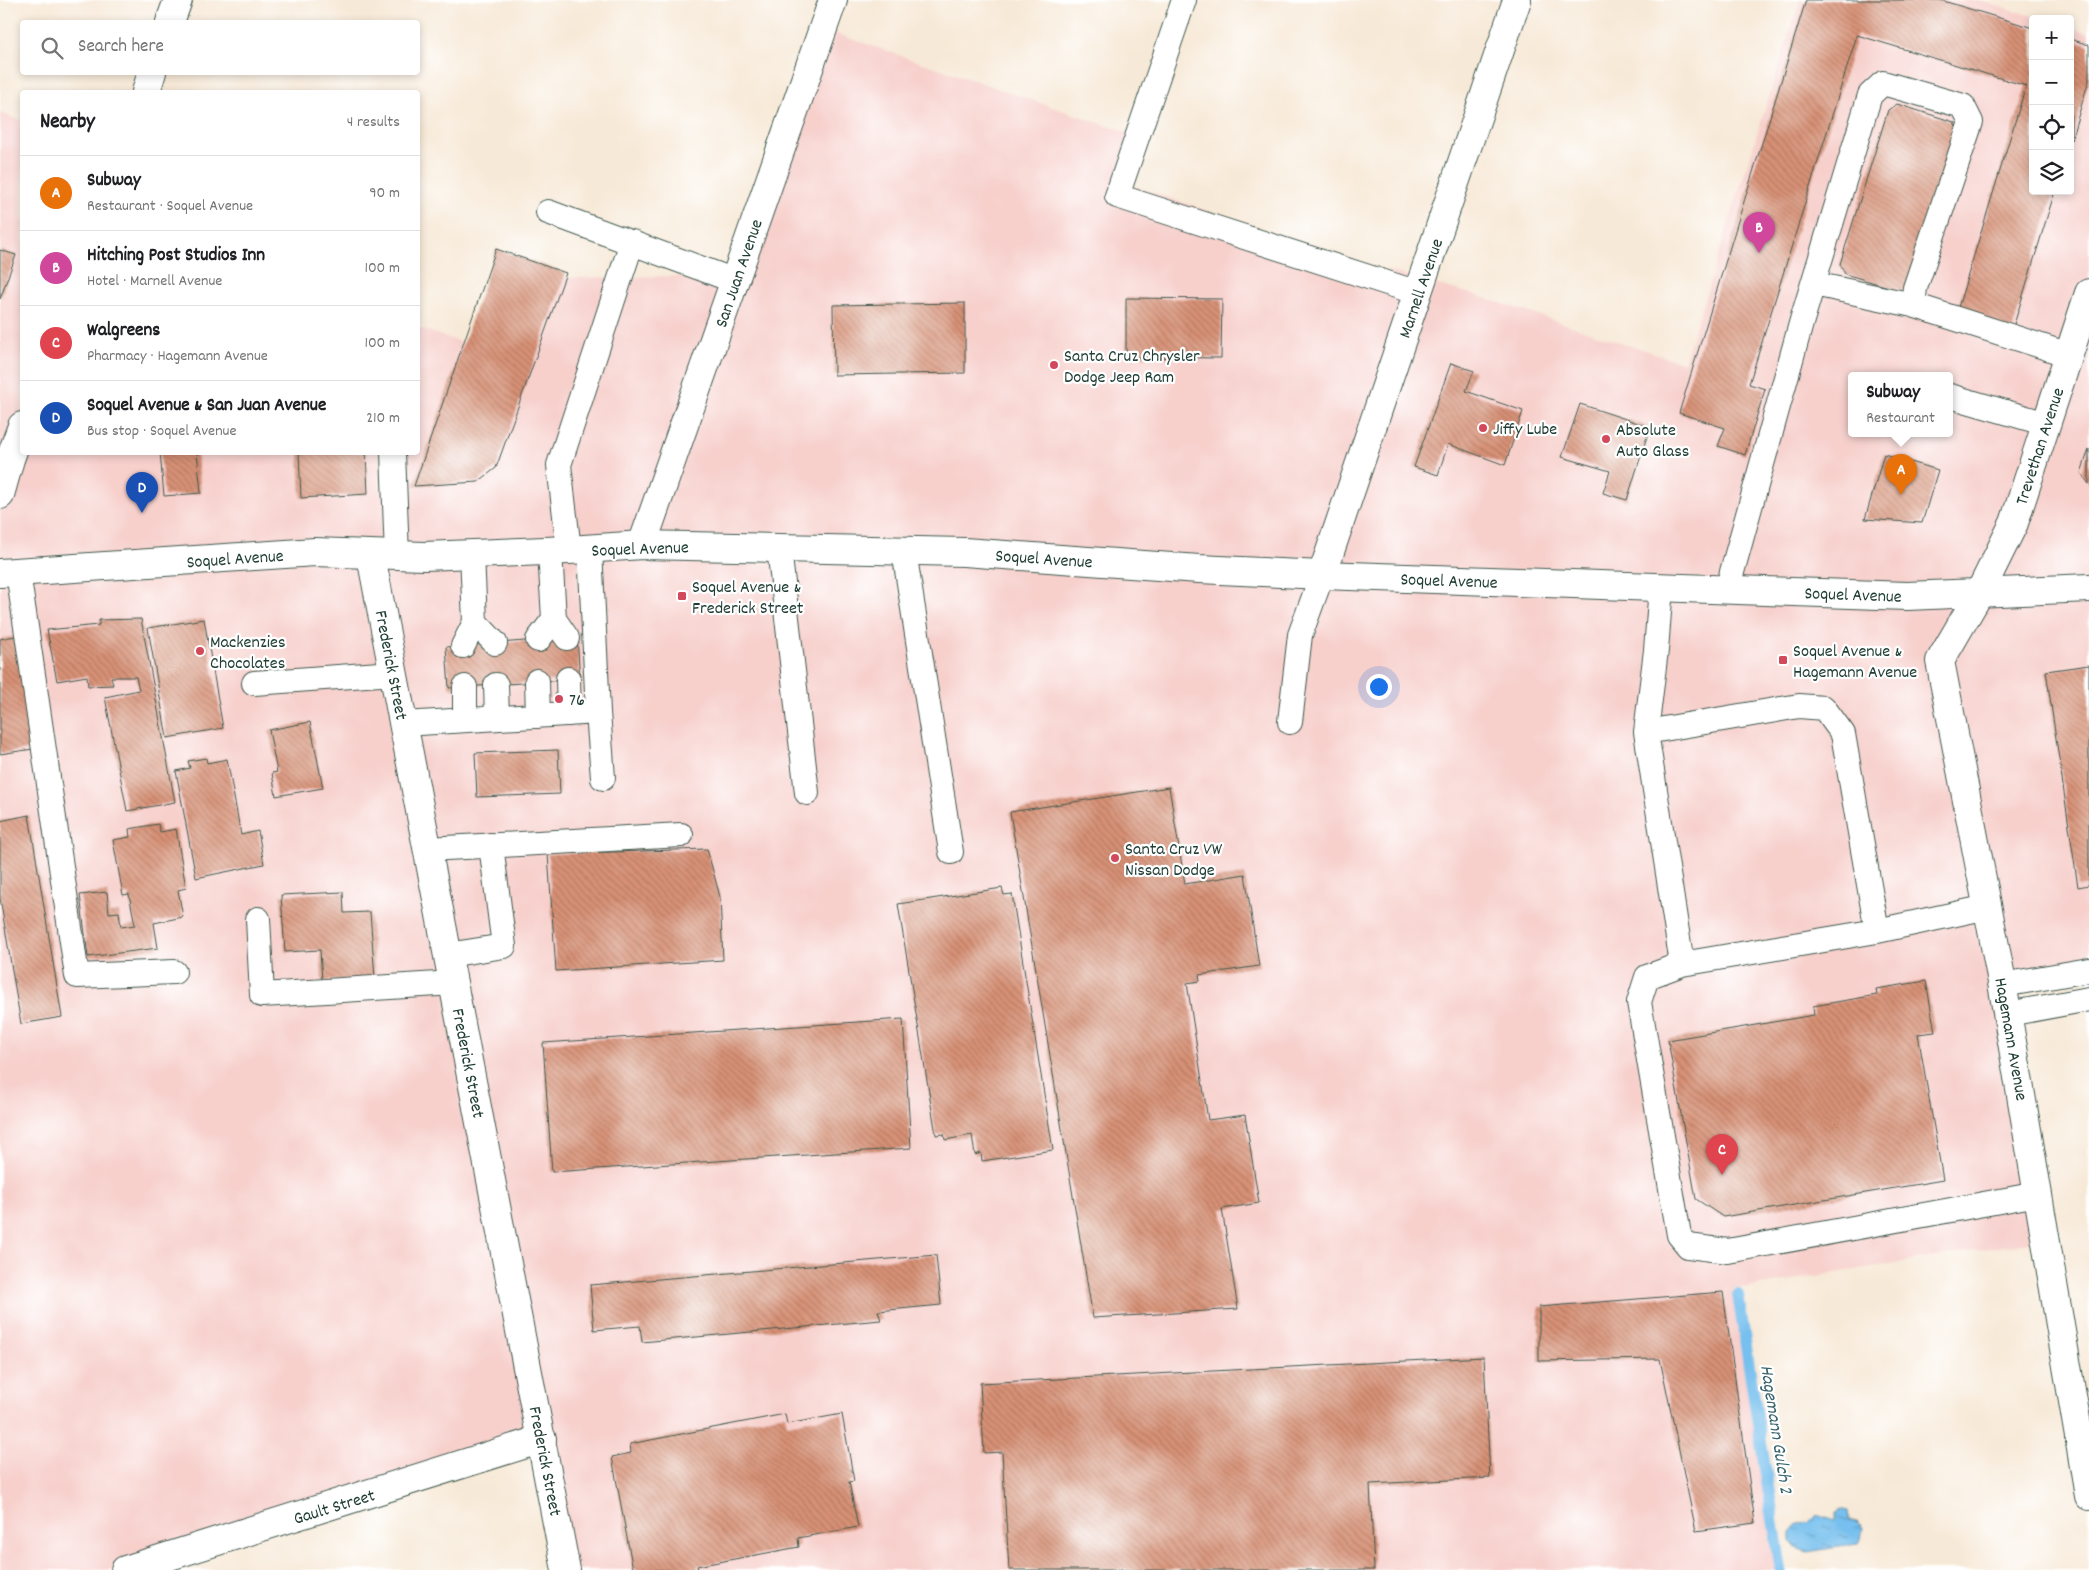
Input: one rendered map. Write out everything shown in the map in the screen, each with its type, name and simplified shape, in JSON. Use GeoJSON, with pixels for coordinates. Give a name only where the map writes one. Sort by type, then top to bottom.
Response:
{"type":"FeatureCollection","features":[{"type":"Feature","properties":{"kind":"main road"},"geometry":{"type":"LineString","coordinates":[[171,20],[178,0]]}},
{"type":"Feature","properties":{"kind":"main road","name":"San Juan Avenue"},"geometry":{"type":"LineString","coordinates":[[642,545],[832,0]]}},
{"type":"Feature","properties":{"kind":"main road","name":"Marnell Avenue"},"geometry":{"type":"LineString","coordinates":[[1322,575],[1517,0]]}},
{"type":"Feature","properties":{"kind":"main road"},"geometry":{"type":"LineString","coordinates":[[147,90],[151,75]]}},
{"type":"Feature","properties":{"kind":"main road","name":"Trevethan Avenue"},"geometry":{"type":"LineString","coordinates":[[1978,594],[2014,523],[2069,355],[2087,308]]}},
{"type":"Feature","properties":{"kind":"main road"},"geometry":{"type":"LineString","coordinates":[[0,495],[20,432]]}},
{"type":"Feature","properties":{"kind":"main road","name":"Soquel Avenue"},"geometry":{"type":"LineString","coordinates":[[9,572],[315,552],[384,556],[570,550],[642,545],[964,552],[1199,569],[1322,575],[1907,596],[2089,588]]}},
{"type":"Feature","properties":{"kind":"main road","name":"Frederick Street"},"geometry":{"type":"LineString","coordinates":[[384,556],[394,673],[566,1570]]}},
{"type":"Feature","properties":{"kind":"main road","name":"Hagemann Avenue"},"geometry":{"type":"LineString","coordinates":[[1978,594],[1940,661],[2008,1014],[2089,1496]]}},
{"type":"Feature","properties":{"kind":"main road","name":"Gault Street"},"geometry":{"type":"LineString","coordinates":[[125,1570],[542,1439]]}},
{"type":"Feature","properties":{"kind":"lane"},"geometry":{"type":"LineString","coordinates":[[1184,0],[1117,196],[1418,293]]}},
{"type":"Feature","properties":{"kind":"lane"},"geometry":{"type":"LineString","coordinates":[[1727,590],[1870,95],[1882,83],[1963,106],[1971,122],[1915,288],[1913,305]]}},
{"type":"Feature","properties":{"kind":"lane"},"geometry":{"type":"LineString","coordinates":[[548,212],[735,282]]}},
{"type":"Feature","properties":{"kind":"lane"},"geometry":{"type":"LineString","coordinates":[[602,778],[598,712],[570,550],[558,464],[632,242]]}},
{"type":"Feature","properties":{"kind":"lane"},"geometry":{"type":"LineString","coordinates":[[1814,284],[1913,305],[2069,355]]}},
{"type":"Feature","properties":{"kind":"lane"},"geometry":{"type":"LineString","coordinates":[[1953,397],[2047,424]]}},
{"type":"Feature","properties":{"kind":"lane"},"geometry":{"type":"LineString","coordinates":[[384,556],[393,455]]}},
{"type":"Feature","properties":{"kind":"lane"},"geometry":{"type":"LineString","coordinates":[[779,548],[807,793]]}},
{"type":"Feature","properties":{"kind":"lane"},"geometry":{"type":"LineString","coordinates":[[538,640],[560,628],[570,550]]}},
{"type":"Feature","properties":{"kind":"lane"},"geometry":{"type":"LineString","coordinates":[[904,551],[952,852]]}},
{"type":"Feature","properties":{"kind":"lane"},"geometry":{"type":"LineString","coordinates":[[463,646],[475,622],[472,554]]}},
{"type":"Feature","properties":{"kind":"lane"},"geometry":{"type":"LineString","coordinates":[[9,572],[76,976],[174,972]]}},
{"type":"Feature","properties":{"kind":"lane"},"geometry":{"type":"LineString","coordinates":[[1290,722],[1300,635],[1322,575]]}},
{"type":"Feature","properties":{"kind":"lane"},"geometry":{"type":"LineString","coordinates":[[1661,588],[1646,732],[1682,964]]}},
{"type":"Feature","properties":{"kind":"lane"},"geometry":{"type":"LineString","coordinates":[[475,622],[495,643]]}},
{"type":"Feature","properties":{"kind":"lane"},"geometry":{"type":"LineString","coordinates":[[254,683],[394,673]]}},
{"type":"Feature","properties":{"kind":"lane"},"geometry":{"type":"LineString","coordinates":[[568,679],[569,714]]}},
{"type":"Feature","properties":{"kind":"lane"},"geometry":{"type":"LineString","coordinates":[[537,681],[538,716]]}},
{"type":"Feature","properties":{"kind":"lane"},"geometry":{"type":"LineString","coordinates":[[496,685],[497,718]]}},
{"type":"Feature","properties":{"kind":"lane"},"geometry":{"type":"LineString","coordinates":[[465,687],[465,720]]}},
{"type":"Feature","properties":{"kind":"lane"},"geometry":{"type":"LineString","coordinates":[[1646,732],[1799,706],[1824,708],[1843,734],[1877,931]]}},
{"type":"Feature","properties":{"kind":"lane"},"geometry":{"type":"LineString","coordinates":[[404,724],[598,712]]}},
{"type":"Feature","properties":{"kind":"lane"},"geometry":{"type":"LineString","coordinates":[[428,848],[681,835]]}},
{"type":"Feature","properties":{"kind":"lane"},"geometry":{"type":"LineString","coordinates":[[448,955],[504,946],[491,845]]}},
{"type":"Feature","properties":{"kind":"lane"},"geometry":{"type":"LineString","coordinates":[[1988,907],[1877,931],[1682,964],[1647,977],[1639,1002],[1680,1235],[1688,1246],[1728,1251],[2038,1194]]}},
{"type":"Feature","properties":{"kind":"lane"},"geometry":{"type":"LineString","coordinates":[[258,919],[262,995],[454,983]]}},
{"type":"Feature","properties":{"kind":"lane"},"geometry":{"type":"LineString","coordinates":[[2002,985],[2089,970]]}},
{"type":"Feature","properties":{"kind":"lane"},"geometry":{"type":"LineString","coordinates":[[2008,1014],[2089,999]]}},
{"type":"Feature","properties":{"kind":"shaded area"},"geometry":{"type":"Polygon","coordinates":[[[1800,0],[1979,0],[2029,15],[2029,195],[2074,195],[2074,28],[2089,33],[2089,978],[2008,992],[2048,1239],[1734,1289],[1781,1570],[565,1570],[543,1446],[149,1570],[0,1570],[0,113],[20,120],[20,455],[420,455],[420,329],[478,348],[502,279],[742,275],[828,31],[1147,139],[1131,185],[1377,268],[1482,297],[1684,363],[1800,0]]]}},
{"type":"Feature","properties":{"kind":"water"},"geometry":{"type":"Polygon","coordinates":[[[1841,1509],[1848,1511],[1849,1519],[1857,1521],[1863,1527],[1861,1539],[1857,1544],[1807,1552],[1796,1548],[1791,1540],[1791,1531],[1798,1523],[1808,1523],[1816,1515],[1836,1521],[1836,1513],[1841,1509]]]}},
{"type":"Feature","properties":{"kind":"building"},"geometry":{"type":"Polygon","coordinates":[[[1806,0],[1940,0],[2029,27],[2029,195],[2054,195],[2012,331],[1956,314],[2026,86],[1857,35],[1749,384],[1765,389],[1745,455],[1718,446],[1725,428],[1679,413],[1806,0]]]}},
{"type":"Feature","properties":{"kind":"building"},"geometry":{"type":"Polygon","coordinates":[[[2074,40],[2089,45],[2089,80],[2074,130],[2074,40]]]}},
{"type":"Feature","properties":{"kind":"building"},"geometry":{"type":"Polygon","coordinates":[[[1897,104],[1954,122],[1958,130],[1910,287],[1902,291],[1845,274],[1840,264],[1888,110],[1897,104]]]}},
{"type":"Feature","properties":{"kind":"building"},"geometry":{"type":"Polygon","coordinates":[[[496,249],[566,273],[496,468],[478,482],[414,486],[496,249]]]}},
{"type":"Feature","properties":{"kind":"building"},"geometry":{"type":"Polygon","coordinates":[[[0,250],[16,255],[0,299],[0,250]]]}},
{"type":"Feature","properties":{"kind":"building"},"geometry":{"type":"Polygon","coordinates":[[[1126,298],[1222,299],[1221,358],[1126,357],[1126,298]]]}},
{"type":"Feature","properties":{"kind":"building"},"geometry":{"type":"Polygon","coordinates":[[[965,303],[965,373],[834,375],[833,305],[965,303]]]}},
{"type":"Feature","properties":{"kind":"building"},"geometry":{"type":"Polygon","coordinates":[[[1451,363],[1474,371],[1466,391],[1523,411],[1505,465],[1448,444],[1438,475],[1414,467],[1451,363]]]}},
{"type":"Feature","properties":{"kind":"building"},"geometry":{"type":"Polygon","coordinates":[[[1580,404],[1650,427],[1627,500],[1603,493],[1610,471],[1562,457],[1580,404]]]}},
{"type":"Feature","properties":{"kind":"building"},"geometry":{"type":"Polygon","coordinates":[[[2089,449],[2089,484],[2081,473],[2089,449]]]}},
{"type":"Feature","properties":{"kind":"building"},"geometry":{"type":"Polygon","coordinates":[[[1884,454],[1938,470],[1922,523],[1865,519],[1884,454]]]}},
{"type":"Feature","properties":{"kind":"building"},"geometry":{"type":"Polygon","coordinates":[[[160,455],[197,455],[201,493],[164,496],[160,455]]]}},
{"type":"Feature","properties":{"kind":"building"},"geometry":{"type":"Polygon","coordinates":[[[299,455],[366,455],[368,494],[301,498],[299,455]]]}},
{"type":"Feature","properties":{"kind":"building"},"geometry":{"type":"Polygon","coordinates":[[[141,619],[175,802],[127,811],[105,697],[139,690],[136,677],[111,677],[113,685],[88,686],[87,676],[57,681],[47,630],[99,625],[99,620],[141,619]]]}},
{"type":"Feature","properties":{"kind":"building"},"geometry":{"type":"Polygon","coordinates":[[[204,619],[223,728],[167,738],[148,628],[204,619]]]}},
{"type":"Feature","properties":{"kind":"building"},"geometry":{"type":"Polygon","coordinates":[[[15,636],[33,749],[0,754],[0,639],[15,636]]]}},
{"type":"Feature","properties":{"kind":"building"},"geometry":{"type":"Polygon","coordinates":[[[577,637],[580,679],[449,688],[446,647],[577,637]]]}},
{"type":"Feature","properties":{"kind":"building"},"geometry":{"type":"Polygon","coordinates":[[[2089,665],[2089,885],[2078,887],[2046,671],[2089,665]]]}},
{"type":"Feature","properties":{"kind":"building"},"geometry":{"type":"Polygon","coordinates":[[[310,722],[323,788],[276,796],[272,773],[277,772],[269,730],[310,722]]]}},
{"type":"Feature","properties":{"kind":"building"},"geometry":{"type":"Polygon","coordinates":[[[558,750],[560,794],[477,797],[475,753],[558,750]]]}},
{"type":"Feature","properties":{"kind":"building"},"geometry":{"type":"Polygon","coordinates":[[[206,758],[207,763],[227,759],[241,835],[258,831],[264,864],[196,878],[176,771],[190,768],[188,761],[206,758]]]}},
{"type":"Feature","properties":{"kind":"building"},"geometry":{"type":"Polygon","coordinates":[[[1169,787],[1185,884],[1245,874],[1259,966],[1199,975],[1200,981],[1187,983],[1208,1120],[1245,1115],[1259,1203],[1222,1209],[1238,1309],[1093,1318],[1010,812],[1169,787]]]}},
{"type":"Feature","properties":{"kind":"building"},"geometry":{"type":"Polygon","coordinates":[[[29,815],[62,1017],[21,1024],[0,898],[0,821],[29,815]]]}},
{"type":"Feature","properties":{"kind":"building"},"geometry":{"type":"Polygon","coordinates":[[[158,824],[160,832],[176,829],[186,888],[178,890],[183,917],[154,923],[158,948],[88,957],[80,895],[107,892],[109,913],[119,912],[121,927],[135,925],[129,894],[123,895],[113,840],[130,837],[129,829],[158,824]]]}},
{"type":"Feature","properties":{"kind":"building"},"geometry":{"type":"Polygon","coordinates":[[[707,849],[720,897],[723,960],[556,971],[548,854],[707,849]]]}},
{"type":"Feature","properties":{"kind":"building"},"geometry":{"type":"Polygon","coordinates":[[[1002,888],[1004,895],[1012,894],[1053,1150],[982,1161],[981,1153],[975,1155],[972,1135],[945,1140],[944,1134],[936,1135],[898,904],[1002,888]]]}},
{"type":"Feature","properties":{"kind":"building"},"geometry":{"type":"Polygon","coordinates":[[[343,892],[344,913],[370,912],[375,978],[322,981],[320,950],[285,952],[281,895],[343,892]]]}},
{"type":"Feature","properties":{"kind":"building"},"geometry":{"type":"Polygon","coordinates":[[[1926,981],[1935,1032],[1918,1034],[1943,1180],[1723,1217],[1696,1199],[1668,1040],[1814,1015],[1813,1006],[1877,995],[1876,989],[1926,981]]]}},
{"type":"Feature","properties":{"kind":"building"},"geometry":{"type":"Polygon","coordinates":[[[903,1019],[911,1148],[552,1172],[543,1043],[903,1019]]]}},
{"type":"Feature","properties":{"kind":"building"},"geometry":{"type":"Polygon","coordinates":[[[936,1255],[941,1305],[878,1311],[881,1320],[642,1342],[640,1326],[594,1330],[590,1285],[936,1255]]]}},
{"type":"Feature","properties":{"kind":"building"},"geometry":{"type":"Polygon","coordinates":[[[1723,1292],[1755,1523],[1696,1531],[1660,1359],[1539,1361],[1539,1307],[1723,1292]]]}},
{"type":"Feature","properties":{"kind":"building"},"geometry":{"type":"Polygon","coordinates":[[[1484,1357],[1490,1478],[1370,1484],[1374,1570],[1009,1570],[1002,1452],[984,1453],[980,1383],[1484,1357]]]}},
{"type":"Feature","properties":{"kind":"building"},"geometry":{"type":"Polygon","coordinates":[[[785,1414],[787,1424],[842,1414],[854,1481],[849,1482],[858,1527],[798,1538],[799,1547],[697,1566],[698,1570],[633,1570],[612,1457],[631,1453],[630,1444],[785,1414]]]}},
{"type":"Feature","properties":{"kind":"waterway","name":"Hagemann Gulch 2"},"geometry":{"type":"LineString","coordinates":[[1738,1295],[1781,1570]]}},
{"type":"Feature","properties":{"kind":"place","name":"Hitching Post Studios Inn"},"geometry":{"type":"Point","coordinates":[1759,253]}},
{"type":"Feature","properties":{"kind":"place","name":"Santa Cruz Chrysler Dodge Jeep Ram"},"geometry":{"type":"Point","coordinates":[1054,365]}},
{"type":"Feature","properties":{"kind":"place","name":"Jiffy Lube"},"geometry":{"type":"Point","coordinates":[1483,428]}},
{"type":"Feature","properties":{"kind":"place","name":"Absolute Auto Glass"},"geometry":{"type":"Point","coordinates":[1606,439]}},
{"type":"Feature","properties":{"kind":"place","name":"Subway"},"geometry":{"type":"Point","coordinates":[1901,495]}},
{"type":"Feature","properties":{"kind":"place","name":"Soquel Avenue & San Juan Avenue"},"geometry":{"type":"Point","coordinates":[142,513]}},
{"type":"Feature","properties":{"kind":"place","name":"Soquel Avenue & Frederick Street"},"geometry":{"type":"Point","coordinates":[682,596]}},
{"type":"Feature","properties":{"kind":"place","name":"Mackenzies Chocolates"},"geometry":{"type":"Point","coordinates":[200,651]}},
{"type":"Feature","properties":{"kind":"place","name":"Soquel Avenue & Hagemann Avenue"},"geometry":{"type":"Point","coordinates":[1783,660]}},
{"type":"Feature","properties":{"kind":"place","name":"76"},"geometry":{"type":"Point","coordinates":[559,699]}},
{"type":"Feature","properties":{"kind":"place","name":"Santa Cruz VW Nissan Dodge"},"geometry":{"type":"Point","coordinates":[1115,858]}},
{"type":"Feature","properties":{"kind":"place","name":"Walgreens"},"geometry":{"type":"Point","coordinates":[1722,1175]}}]}
